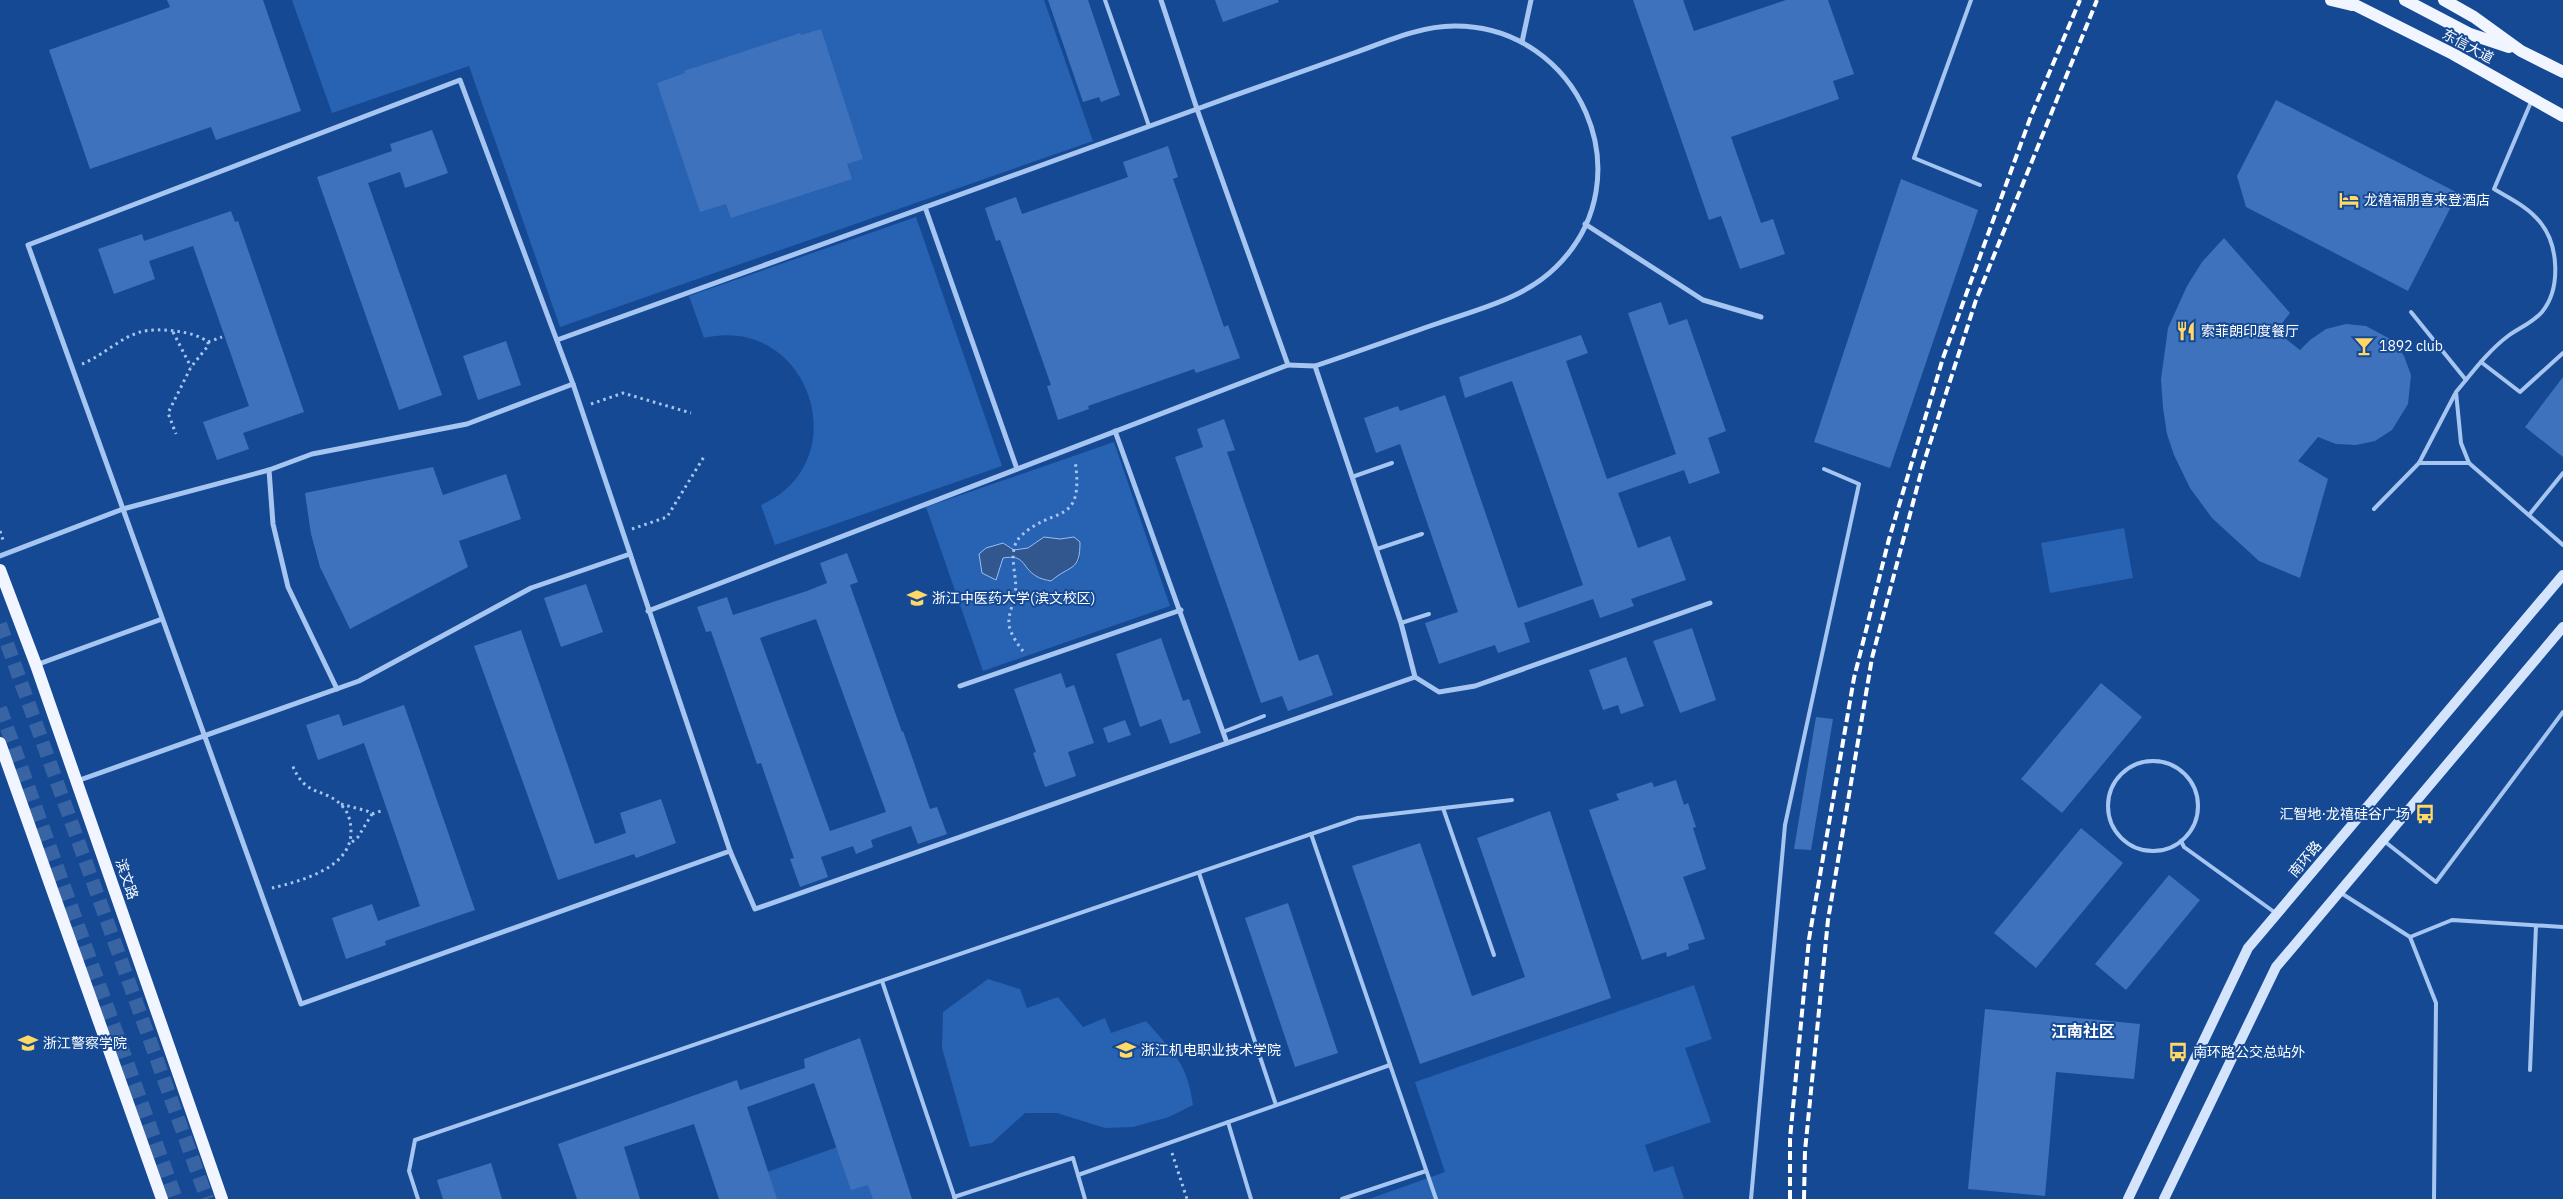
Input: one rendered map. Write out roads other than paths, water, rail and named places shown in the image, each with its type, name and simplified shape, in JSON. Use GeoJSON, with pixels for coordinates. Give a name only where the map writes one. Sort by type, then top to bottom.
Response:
{"type":"FeatureCollection","features":[{"type":"Feature","properties":{"kind":"main road","name":"东信大道"},"geometry":{"type":"LineString","coordinates":[[2331,0],[2357,6]]}},
{"type":"Feature","properties":{"kind":"main road","name":"东信大道"},"geometry":{"type":"LineString","coordinates":[[2345,0],[2453,54],[2563,116]]}},
{"type":"Feature","properties":{"kind":"main road","name":"东信大道"},"geometry":{"type":"LineString","coordinates":[[2404,0],[2470,34],[2521,51],[2563,72]]}},
{"type":"Feature","properties":{"kind":"main road","name":"东信大道"},"geometry":{"type":"LineString","coordinates":[[2444,0],[2474,17],[2521,51]]}},
{"type":"Feature","properties":{"kind":"main road","name":"滨文路"},"geometry":{"type":"LineString","coordinates":[[0,570],[77,781],[222,1199]]}},
{"type":"Feature","properties":{"kind":"main road","name":"南环路"},"geometry":{"type":"LineString","coordinates":[[2128,1199],[2248,948],[2563,575]]}},
{"type":"Feature","properties":{"kind":"main road"},"geometry":{"type":"LineString","coordinates":[[2164,1199],[2276,967],[2563,627]]}},
{"type":"Feature","properties":{"kind":"main road"},"geometry":{"type":"LineString","coordinates":[[0,743],[162,1199]]}},
{"type":"Feature","properties":{"kind":"street"},"geometry":{"type":"LineString","coordinates":[[1161,0],[1288,365]]}},
{"type":"Feature","properties":{"kind":"street"},"geometry":{"type":"LineString","coordinates":[[1522,42],[1531,0]]}},
{"type":"Feature","properties":{"kind":"street"},"geometry":{"type":"LineString","coordinates":[[556,340],[1197,108],[1431,28],[1473,26],[1494,30],[1522,42],[1549,60],[1564,75],[1579,98],[1593,130],[1598,172],[1595,194],[1585,224],[1570,251],[1556,267],[1523,292],[1315,366],[1288,365],[648,611]]}},
{"type":"Feature","properties":{"kind":"street"},"geometry":{"type":"LineString","coordinates":[[730,850],[301,1004],[28,245],[460,80],[573,384],[730,850],[755,909],[1415,677]]}},
{"type":"Feature","properties":{"kind":"street"},"geometry":{"type":"LineString","coordinates":[[925,207],[1017,469]]}},
{"type":"Feature","properties":{"kind":"street"},"geometry":{"type":"LineString","coordinates":[[1585,224],[1702,300],[1761,318]]}},
{"type":"Feature","properties":{"kind":"street"},"geometry":{"type":"LineString","coordinates":[[1315,366],[1401,623],[1415,677],[1439,692],[1475,686],[1710,602]]}},
{"type":"Feature","properties":{"kind":"street"},"geometry":{"type":"LineString","coordinates":[[0,556],[123,510],[269,470],[312,454],[467,424],[573,384]]}},
{"type":"Feature","properties":{"kind":"street"},"geometry":{"type":"LineString","coordinates":[[1116,431],[1227,743]]}},
{"type":"Feature","properties":{"kind":"street"},"geometry":{"type":"LineString","coordinates":[[269,470],[273,524],[288,587],[337,689]]}},
{"type":"Feature","properties":{"kind":"street"},"geometry":{"type":"LineString","coordinates":[[77,781],[203,735],[359,682],[531,588],[630,554]]}},
{"type":"Feature","properties":{"kind":"street"},"geometry":{"type":"LineString","coordinates":[[960,686],[1181,610]]}},
{"type":"Feature","properties":{"kind":"street"},"geometry":{"type":"LineString","coordinates":[[36,665],[162,619]]}},
{"type":"Feature","properties":{"kind":"lane"},"geometry":{"type":"LineString","coordinates":[[1105,0],[1148,126]]}},
{"type":"Feature","properties":{"kind":"lane"},"geometry":{"type":"LineString","coordinates":[[1971,0],[1914,158],[1980,185]]}},
{"type":"Feature","properties":{"kind":"lane"},"geometry":{"type":"LineString","coordinates":[[2374,509],[2419,462],[2456,392],[2481,362],[2507,336],[2528,324],[2542,311],[2550,297],[2555,280],[2551,243],[2541,223],[2526,208],[2494,189],[2533,99]]}},
{"type":"Feature","properties":{"kind":"lane"},"geometry":{"type":"LineString","coordinates":[[2411,312],[2466,380]]}},
{"type":"Feature","properties":{"kind":"lane"},"geometry":{"type":"LineString","coordinates":[[2481,362],[2520,392],[2563,353]]}},
{"type":"Feature","properties":{"kind":"lane"},"geometry":{"type":"LineString","coordinates":[[2456,392],[2461,443],[2469,463],[2563,546]]}},
{"type":"Feature","properties":{"kind":"lane"},"geometry":{"type":"LineString","coordinates":[[2419,462],[2469,463]]}},
{"type":"Feature","properties":{"kind":"lane"},"geometry":{"type":"LineString","coordinates":[[1352,477],[1392,463]]}},
{"type":"Feature","properties":{"kind":"lane"},"geometry":{"type":"LineString","coordinates":[[1751,1199],[1785,825],[1859,484],[1824,469]]}},
{"type":"Feature","properties":{"kind":"lane"},"geometry":{"type":"LineString","coordinates":[[2529,515],[2563,472]]}},
{"type":"Feature","properties":{"kind":"lane"},"geometry":{"type":"LineString","coordinates":[[1377,550],[1422,534]]}},
{"type":"Feature","properties":{"kind":"lane"},"geometry":{"type":"LineString","coordinates":[[1401,623],[1429,614]]}},
{"type":"Feature","properties":{"kind":"lane"},"geometry":{"type":"LineString","coordinates":[[2382,840],[2436,882],[2563,712]]}},
{"type":"Feature","properties":{"kind":"lane"},"geometry":{"type":"LineString","coordinates":[[1223,732],[1264,716]]}},
{"type":"Feature","properties":{"kind":"lane"},"geometry":{"type":"LineString","coordinates":[[2145,761],[2162,761],[2183,772],[2191,781],[2196,792],[2197,815],[2193,827],[2181,841],[2166,849],[2143,850],[2122,839],[2115,830],[2110,820],[2109,796],[2112,785],[2128,768],[2145,761]]}},
{"type":"Feature","properties":{"kind":"lane"},"geometry":{"type":"LineString","coordinates":[[418,1199],[409,1171],[415,1140],[1358,818],[1512,800]]}},
{"type":"Feature","properties":{"kind":"lane"},"geometry":{"type":"LineString","coordinates":[[1443,808],[1494,955]]}},
{"type":"Feature","properties":{"kind":"lane"},"geometry":{"type":"LineString","coordinates":[[1311,834],[1436,1199]]}},
{"type":"Feature","properties":{"kind":"lane"},"geometry":{"type":"LineString","coordinates":[[2181,841],[2184,846],[2276,914]]}},
{"type":"Feature","properties":{"kind":"lane"},"geometry":{"type":"LineString","coordinates":[[1199,873],[1276,1105]]}},
{"type":"Feature","properties":{"kind":"lane"},"geometry":{"type":"LineString","coordinates":[[2339,892],[2410,937],[2436,1003],[2434,1199]]}},
{"type":"Feature","properties":{"kind":"lane"},"geometry":{"type":"LineString","coordinates":[[2410,937],[2452,920],[2563,927]]}},
{"type":"Feature","properties":{"kind":"lane"},"geometry":{"type":"LineString","coordinates":[[2530,1070],[2536,926]]}},
{"type":"Feature","properties":{"kind":"lane"},"geometry":{"type":"LineString","coordinates":[[882,981],[954,1198],[1073,1158],[1085,1199]]}},
{"type":"Feature","properties":{"kind":"lane"},"geometry":{"type":"LineString","coordinates":[[1078,1175],[1390,1065]]}},
{"type":"Feature","properties":{"kind":"lane"},"geometry":{"type":"LineString","coordinates":[[1228,1122],[1251,1199]]}},
{"type":"Feature","properties":{"kind":"lane"},"geometry":{"type":"LineString","coordinates":[[1342,1199],[1426,1170]]}},
{"type":"Feature","properties":{"kind":"tunnel"},"geometry":{"type":"LineString","coordinates":[[0,624],[207,1199]]}},
{"type":"Feature","properties":{"kind":"tunnel"},"geometry":{"type":"LineString","coordinates":[[0,708],[176,1199]]}},
{"type":"Feature","properties":{"kind":"railway"},"geometry":{"type":"LineString","coordinates":[[1790,1199],[1790,1139],[1809,939],[1854,678],[1889,539],[1943,358],[2031,116],[2080,0]]}},
{"type":"Feature","properties":{"kind":"railway"},"geometry":{"type":"LineString","coordinates":[[1804,1199],[1805,1151],[1828,920],[1872,658],[1923,465],[1976,300],[2097,0]]}},
{"type":"Feature","properties":{"kind":"place","name":"龙禧福朋喜来登酒店"},"geometry":{"type":"Point","coordinates":[2349,200]}},
{"type":"Feature","properties":{"kind":"place","name":"索菲朗印度餐厅"},"geometry":{"type":"Point","coordinates":[2186,331]}},
{"type":"Feature","properties":{"kind":"place","name":"1892 club"},"geometry":{"type":"Point","coordinates":[2364,346]}},
{"type":"Feature","properties":{"kind":"place","name":"浙江中医药大学(滨文校区)"},"geometry":{"type":"Point","coordinates":[917,598]}},
{"type":"Feature","properties":{"kind":"place","name":"汇智地·龙禧硅谷广场"},"geometry":{"type":"Point","coordinates":[2425,814]}},
{"type":"Feature","properties":{"kind":"place","name":"浙江警察学院"},"geometry":{"type":"Point","coordinates":[28,1043]}},
{"type":"Feature","properties":{"kind":"place","name":"浙江机电职业技术学院"},"geometry":{"type":"Point","coordinates":[1126,1050]}},
{"type":"Feature","properties":{"kind":"place","name":"南环路公交总站外"},"geometry":{"type":"Point","coordinates":[2178,1052]}},
{"type":"Feature","properties":{"kind":"district","name":"江南社区"},"geometry":{"type":"Point","coordinates":[2083,1031]}}]}
